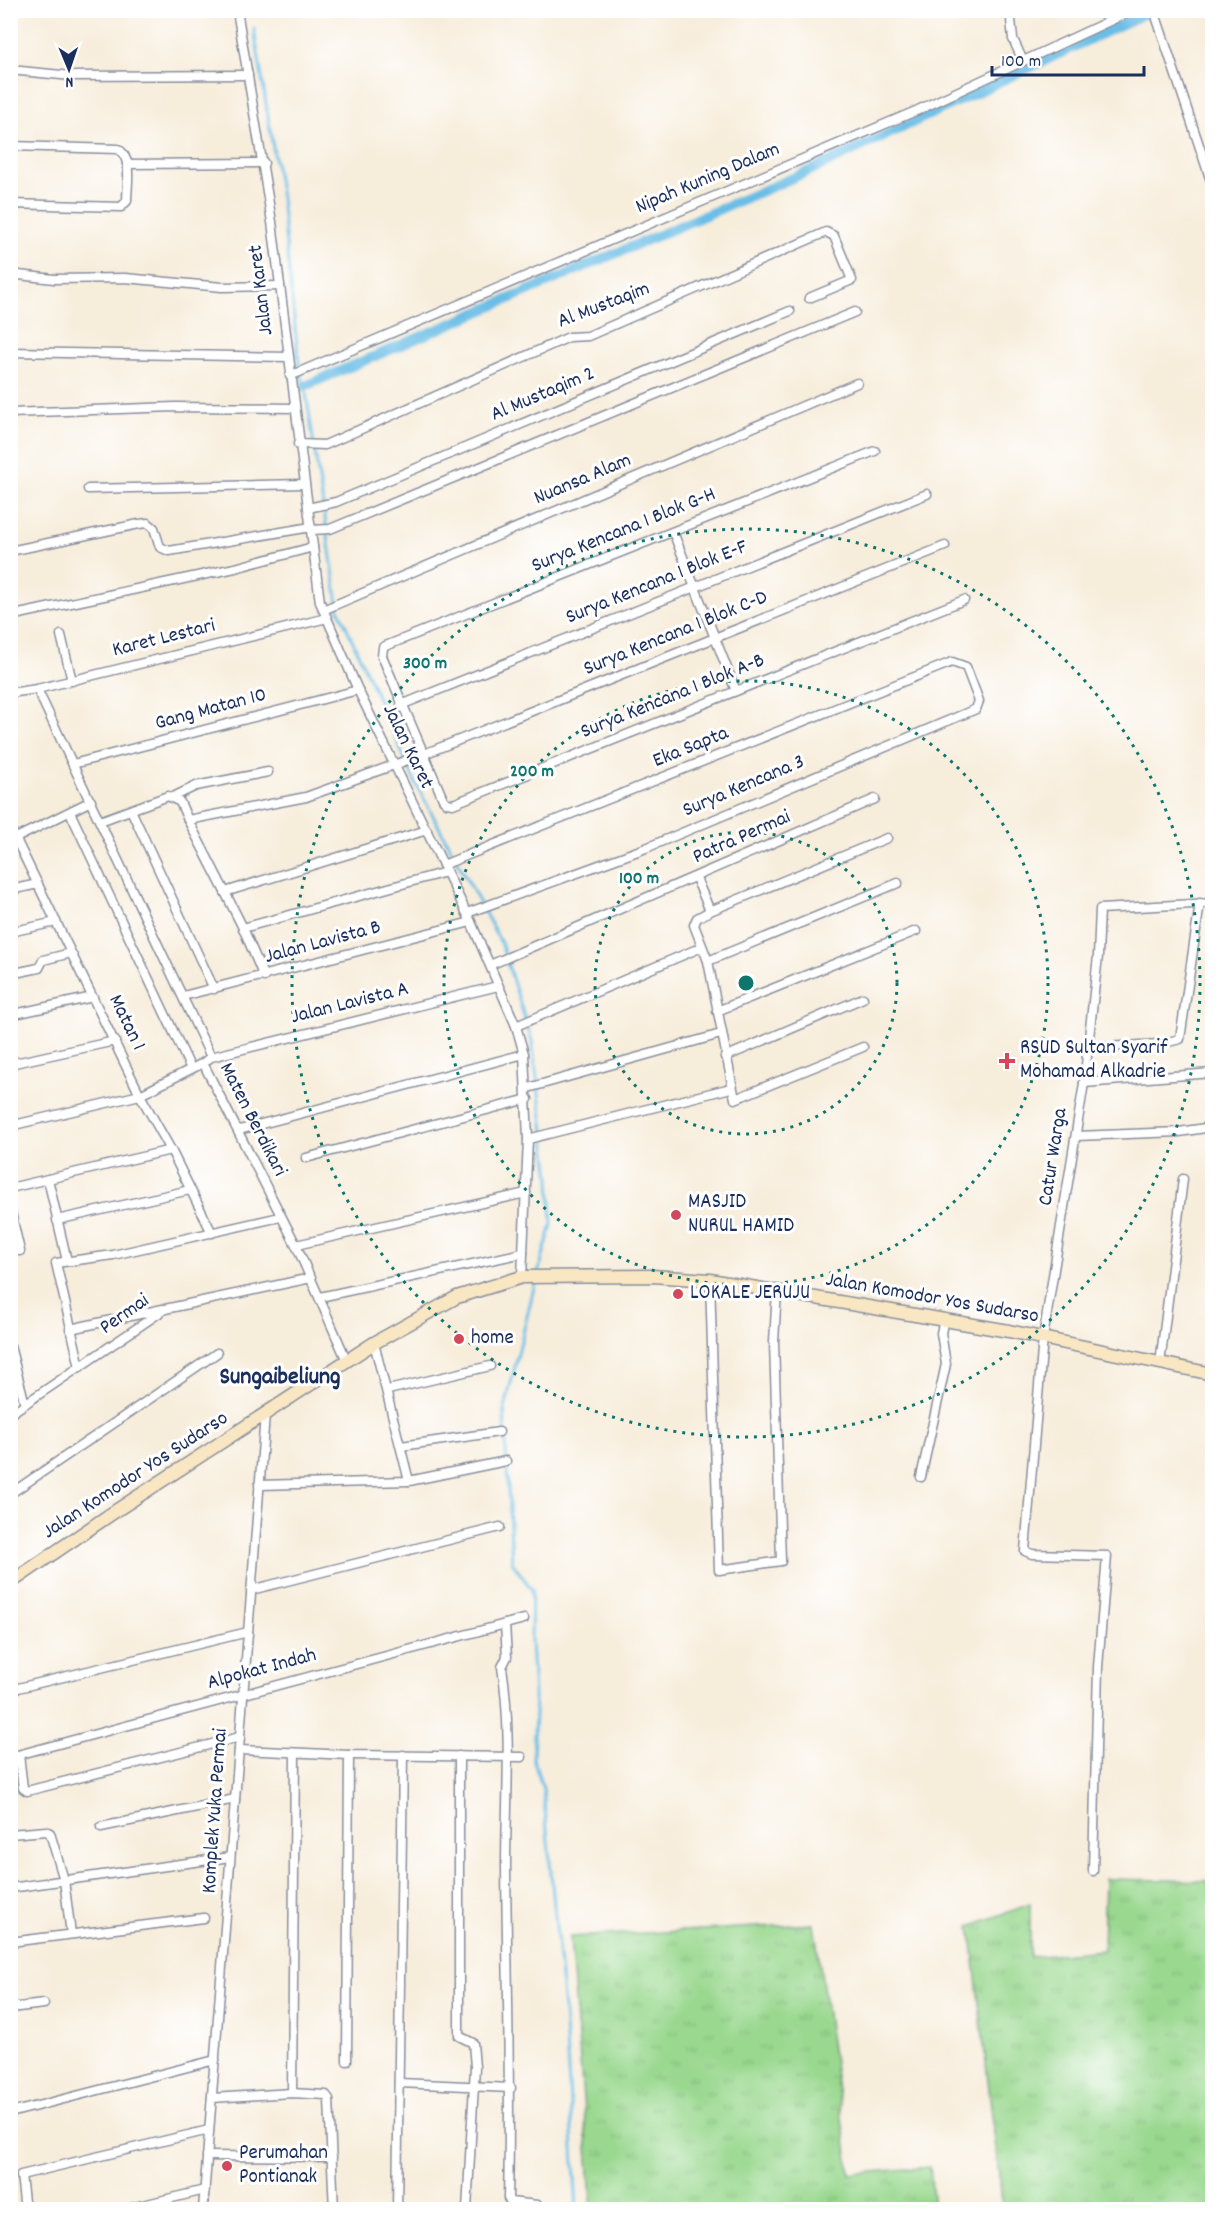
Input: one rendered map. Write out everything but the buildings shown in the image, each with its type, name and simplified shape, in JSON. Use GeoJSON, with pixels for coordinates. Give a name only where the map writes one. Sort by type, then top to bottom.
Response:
{"type":"FeatureCollection","features":[{"type":"Feature","properties":{"kind":"street","name":"Jalan Karet"},"geometry":{"type":"LineString","coordinates":[[237,10],[264,163],[292,375],[294,408],[301,444],[304,484],[312,508],[317,592],[358,690],[398,763],[427,830],[470,912],[471,922],[492,964],[498,986],[518,1025],[529,1087],[532,1139],[526,1193],[524,1276]]}},
{"type":"Feature","properties":{"kind":"street"},"geometry":{"type":"LineString","coordinates":[[1010,10],[1013,39],[1023,61]]}},
{"type":"Feature","properties":{"kind":"street","name":"Nipah Kuning Dalam"},"geometry":{"type":"LineString","coordinates":[[292,375],[916,111],[1133,10]]}},
{"type":"Feature","properties":{"kind":"street"},"geometry":{"type":"LineString","coordinates":[[1155,12],[1212,184]]}},
{"type":"Feature","properties":{"kind":"street"},"geometry":{"type":"LineString","coordinates":[[10,70],[72,76],[248,75]]}},
{"type":"Feature","properties":{"kind":"street"},"geometry":{"type":"LineString","coordinates":[[10,146],[118,149],[125,154],[127,164],[127,201],[121,207],[10,204]]}},
{"type":"Feature","properties":{"kind":"street"},"geometry":{"type":"LineString","coordinates":[[127,164],[264,163]]}},
{"type":"Feature","properties":{"kind":"street","name":"Al Mustaqim"},"geometry":{"type":"LineString","coordinates":[[301,444],[325,445],[569,338],[588,336],[826,232],[834,236],[852,280],[809,298]]}},
{"type":"Feature","properties":{"kind":"street"},"geometry":{"type":"LineString","coordinates":[[10,274],[54,279],[124,278],[203,286],[280,286]]}},
{"type":"Feature","properties":{"kind":"street","name":"Al Mustaqim 2"},"geometry":{"type":"LineString","coordinates":[[312,508],[336,502],[790,311]]}},
{"type":"Feature","properties":{"kind":"street"},"geometry":{"type":"LineString","coordinates":[[10,551],[148,524],[154,528],[160,548],[170,551],[312,529],[330,529],[855,312]]}},
{"type":"Feature","properties":{"kind":"street"},"geometry":{"type":"LineString","coordinates":[[10,352],[288,357]]}},
{"type":"Feature","properties":{"kind":"street","name":"Nuansa Alam"},"geometry":{"type":"LineString","coordinates":[[325,612],[349,598],[857,383]]}},
{"type":"Feature","properties":{"kind":"street"},"geometry":{"type":"LineString","coordinates":[[10,413],[175,407],[294,408]]}},
{"type":"Feature","properties":{"kind":"street","name":"Surya Kencana 1 Blok G-H"},"geometry":{"type":"LineString","coordinates":[[386,645],[875,451]]}},
{"type":"Feature","properties":{"kind":"street"},"geometry":{"type":"LineString","coordinates":[[88,489],[304,484]]}},
{"type":"Feature","properties":{"kind":"street","name":"Surya Kencana 1 Blok E-F"},"geometry":{"type":"LineString","coordinates":[[401,705],[927,494]]}},
{"type":"Feature","properties":{"kind":"street"},"geometry":{"type":"LineString","coordinates":[[673,532],[736,691]]}},
{"type":"Feature","properties":{"kind":"street","name":"Surya Kencana 1 Blok C-D"},"geometry":{"type":"LineString","coordinates":[[188,820],[306,797],[422,754],[945,546]]}},
{"type":"Feature","properties":{"kind":"street"},"geometry":{"type":"LineString","coordinates":[[10,616],[235,568],[313,547]]}},
{"type":"Feature","properties":{"kind":"street","name":"Surya Kencana 1 Blok A-B"},"geometry":{"type":"LineString","coordinates":[[386,645],[381,650],[382,656],[401,705],[443,799],[453,804],[964,600]]}},
{"type":"Feature","properties":{"kind":"street","name":"Karet Lestari"},"geometry":{"type":"LineString","coordinates":[[11,692],[72,681],[325,612]]}},
{"type":"Feature","properties":{"kind":"street"},"geometry":{"type":"LineString","coordinates":[[61,635],[72,681]]}},
{"type":"Feature","properties":{"kind":"street","name":"Eka Sapta"},"geometry":{"type":"LineString","coordinates":[[243,928],[446,867],[952,662]]}},
{"type":"Feature","properties":{"kind":"street","name":"Surya Kencana 3"},"geometry":{"type":"LineString","coordinates":[[470,912],[646,848],[976,709],[979,701],[966,667],[952,662]]}},
{"type":"Feature","properties":{"kind":"street","name":"Maten Berdikari"},"geometry":{"type":"LineString","coordinates":[[37,689],[211,1057],[203,1063],[296,1245],[347,1361]]}},
{"type":"Feature","properties":{"kind":"street","name":"Gang Matan 10"},"geometry":{"type":"LineString","coordinates":[[73,764],[358,690]]}},
{"type":"Feature","properties":{"kind":"street"},"geometry":{"type":"LineString","coordinates":[[100,821],[173,797],[196,786],[268,772]]}},
{"type":"Feature","properties":{"kind":"street"},"geometry":{"type":"LineString","coordinates":[[173,797],[180,801],[243,928],[264,977]]}},
{"type":"Feature","properties":{"kind":"street","name":"Patra Permai"},"geometry":{"type":"LineString","coordinates":[[492,964],[516,956],[875,800]]}},
{"type":"Feature","properties":{"kind":"street"},"geometry":{"type":"LineString","coordinates":[[14,840],[91,801]]}},
{"type":"Feature","properties":{"kind":"street"},"geometry":{"type":"LineString","coordinates":[[132,810],[214,989]]}},
{"type":"Feature","properties":{"kind":"street"},"geometry":{"type":"LineString","coordinates":[[70,812],[191,1069]]}},
{"type":"Feature","properties":{"kind":"street","name":"Matan 1"},"geometry":{"type":"LineString","coordinates":[[10,827],[14,840],[38,884],[140,1095],[171,1150],[212,1233]]}},
{"type":"Feature","properties":{"kind":"street"},"geometry":{"type":"LineString","coordinates":[[225,892],[427,830]]}},
{"type":"Feature","properties":{"kind":"street"},"geometry":{"type":"LineString","coordinates":[[863,1047],[737,1100],[734,1098],[708,961],[694,921],[710,911],[887,838]]}},
{"type":"Feature","properties":{"kind":"street"},"geometry":{"type":"LineString","coordinates":[[696,878],[710,911]]}},
{"type":"Feature","properties":{"kind":"street"},"geometry":{"type":"LineString","coordinates":[[708,961],[898,883]]}},
{"type":"Feature","properties":{"kind":"street"},"geometry":{"type":"LineString","coordinates":[[10,890],[38,884]]}},
{"type":"Feature","properties":{"kind":"street"},"geometry":{"type":"LineString","coordinates":[[1087,1048],[1160,1044],[1180,1039],[1200,903],[1212,903]]}},
{"type":"Feature","properties":{"kind":"street","name":"Catur Warga"},"geometry":{"type":"LineString","coordinates":[[1093,1871],[1097,1702],[1107,1556],[1032,1554],[1025,1551],[1043,1338],[1084,1083],[1098,957],[1100,909],[1200,903]]}},
{"type":"Feature","properties":{"kind":"street"},"geometry":{"type":"LineString","coordinates":[[10,932],[56,922]]}},
{"type":"Feature","properties":{"kind":"street","name":"Jalan Lavista B"},"geometry":{"type":"LineString","coordinates":[[183,996],[471,922]]}},
{"type":"Feature","properties":{"kind":"street"},"geometry":{"type":"LineString","coordinates":[[717,1011],[916,931]]}},
{"type":"Feature","properties":{"kind":"street"},"geometry":{"type":"LineString","coordinates":[[518,1025],[702,947]]}},
{"type":"Feature","properties":{"kind":"street"},"geometry":{"type":"LineString","coordinates":[[10,974],[39,968],[44,960],[71,953]]}},
{"type":"Feature","properties":{"kind":"street","name":"Jalan Lavista A"},"geometry":{"type":"LineString","coordinates":[[211,1057],[498,986]]}},
{"type":"Feature","properties":{"kind":"street"},"geometry":{"type":"LineString","coordinates":[[10,1015],[93,997]]}},
{"type":"Feature","properties":{"kind":"street"},"geometry":{"type":"LineString","coordinates":[[725,1058],[863,998]]}},
{"type":"Feature","properties":{"kind":"street"},"geometry":{"type":"LineString","coordinates":[[529,1087],[721,1034]]}},
{"type":"Feature","properties":{"kind":"street"},"geometry":{"type":"LineString","coordinates":[[10,1064],[115,1041]]}},
{"type":"Feature","properties":{"kind":"street"},"geometry":{"type":"LineString","coordinates":[[239,1130],[524,1054]]}},
{"type":"Feature","properties":{"kind":"street"},"geometry":{"type":"LineString","coordinates":[[10,1126],[140,1095],[203,1063]]}},
{"type":"Feature","properties":{"kind":"street"},"geometry":{"type":"LineString","coordinates":[[1084,1083],[1212,1073]]}},
{"type":"Feature","properties":{"kind":"street"},"geometry":{"type":"LineString","coordinates":[[532,1139],[731,1088]]}},
{"type":"Feature","properties":{"kind":"street"},"geometry":{"type":"LineString","coordinates":[[306,1158],[528,1099]]}},
{"type":"Feature","properties":{"kind":"street"},"geometry":{"type":"LineString","coordinates":[[1076,1136],[1179,1132],[1212,1127]]}},
{"type":"Feature","properties":{"kind":"street"},"geometry":{"type":"LineString","coordinates":[[10,1188],[171,1150]]}},
{"type":"Feature","properties":{"kind":"street"},"geometry":{"type":"LineString","coordinates":[[48,1179],[67,1261]]}},
{"type":"Feature","properties":{"kind":"street"},"geometry":{"type":"LineString","coordinates":[[1160,1364],[1183,1179]]}},
{"type":"Feature","properties":{"kind":"street"},"geometry":{"type":"LineString","coordinates":[[57,1220],[190,1190]]}},
{"type":"Feature","properties":{"kind":"street"},"geometry":{"type":"LineString","coordinates":[[296,1245],[526,1193]]}},
{"type":"Feature","properties":{"kind":"street"},"geometry":{"type":"LineString","coordinates":[[10,1208],[20,1251]]}},
{"type":"Feature","properties":{"kind":"street"},"geometry":{"type":"LineString","coordinates":[[80,1367],[56,1263],[113,1255],[280,1217]]}},
{"type":"Feature","properties":{"kind":"street"},"geometry":{"type":"LineString","coordinates":[[320,1297],[523,1253]]}},
{"type":"Feature","properties":{"kind":"street","name":"Jalan Komodor Yos Sudarso"},"geometry":{"type":"LineString","coordinates":[[10,1583],[114,1512],[374,1343],[457,1297],[524,1276],[652,1276],[710,1280],[1043,1338],[1212,1374]]}},
{"type":"Feature","properties":{"kind":"street","name":"Permai"},"geometry":{"type":"LineString","coordinates":[[10,1414],[165,1309],[310,1278]]}},
{"type":"Feature","properties":{"kind":"street"},"geometry":{"type":"LineString","coordinates":[[710,1280],[719,1570],[781,1561],[774,1342],[777,1290]]}},
{"type":"Feature","properties":{"kind":"street"},"geometry":{"type":"LineString","coordinates":[[70,1329],[165,1309]]}},
{"type":"Feature","properties":{"kind":"street"},"geometry":{"type":"LineString","coordinates":[[921,1477],[946,1364],[941,1333],[944,1320]]}},
{"type":"Feature","properties":{"kind":"street"},"geometry":{"type":"LineString","coordinates":[[374,1343],[388,1390],[409,1481]]}},
{"type":"Feature","properties":{"kind":"street"},"geometry":{"type":"LineString","coordinates":[[10,1346],[25,1404]]}},
{"type":"Feature","properties":{"kind":"street"},"geometry":{"type":"LineString","coordinates":[[10,1494],[217,1353]]}},
{"type":"Feature","properties":{"kind":"street"},"geometry":{"type":"LineString","coordinates":[[388,1390],[490,1366]]}},
{"type":"Feature","properties":{"kind":"street","name":"Komplek Yuka Permai"},"geometry":{"type":"LineString","coordinates":[[203,2210],[265,1415]]}},
{"type":"Feature","properties":{"kind":"street"},"geometry":{"type":"LineString","coordinates":[[401,1446],[499,1432]]}},
{"type":"Feature","properties":{"kind":"street"},"geometry":{"type":"LineString","coordinates":[[259,1485],[409,1481],[506,1461]]}},
{"type":"Feature","properties":{"kind":"street"},"geometry":{"type":"LineString","coordinates":[[251,1590],[500,1527]]}},
{"type":"Feature","properties":{"kind":"street","name":"Alpokat Indah"},"geometry":{"type":"LineString","coordinates":[[15,1756],[524,1619]]}},
{"type":"Feature","properties":{"kind":"street"},"geometry":{"type":"LineString","coordinates":[[505,1624],[507,1657],[502,1666],[506,1679],[508,1756],[506,1864],[511,2088],[508,2198],[510,2202],[537,2205],[537,2210]]}},
{"type":"Feature","properties":{"kind":"street"},"geometry":{"type":"LineString","coordinates":[[10,1690],[248,1632]]}},
{"type":"Feature","properties":{"kind":"street"},"geometry":{"type":"LineString","coordinates":[[15,1756],[23,1788],[27,1791],[240,1737]]}},
{"type":"Feature","properties":{"kind":"street"},"geometry":{"type":"LineString","coordinates":[[239,1750],[295,1754],[522,1757]]}},
{"type":"Feature","properties":{"kind":"street"},"geometry":{"type":"LineString","coordinates":[[292,2093],[295,1754]]}},
{"type":"Feature","properties":{"kind":"street"},"geometry":{"type":"LineString","coordinates":[[347,2061],[349,1755]]}},
{"type":"Feature","properties":{"kind":"street"},"geometry":{"type":"LineString","coordinates":[[397,2210],[403,1755]]}},
{"type":"Feature","properties":{"kind":"street"},"geometry":{"type":"LineString","coordinates":[[459,1755],[459,2036],[471,2042],[474,2047],[474,2086],[466,2210]]}},
{"type":"Feature","properties":{"kind":"street"},"geometry":{"type":"LineString","coordinates":[[101,1827],[235,1799]]}},
{"type":"Feature","properties":{"kind":"street"},"geometry":{"type":"LineString","coordinates":[[10,1834],[50,1833],[64,1880],[71,1934]]}},
{"type":"Feature","properties":{"kind":"street"},"geometry":{"type":"LineString","coordinates":[[10,1888],[230,1857]]}},
{"type":"Feature","properties":{"kind":"street"},"geometry":{"type":"LineString","coordinates":[[10,1942],[204,1918]]}},
{"type":"Feature","properties":{"kind":"street"},"geometry":{"type":"LineString","coordinates":[[10,2008],[44,2004]]}},
{"type":"Feature","properties":{"kind":"street"},"geometry":{"type":"LineString","coordinates":[[10,2113],[215,2060]]}},
{"type":"Feature","properties":{"kind":"street"},"geometry":{"type":"LineString","coordinates":[[399,2083],[511,2088]]}},
{"type":"Feature","properties":{"kind":"street"},"geometry":{"type":"LineString","coordinates":[[212,2097],[292,2093],[322,2094],[329,2099],[334,2210]]}},
{"type":"Feature","properties":{"kind":"street"},"geometry":{"type":"LineString","coordinates":[[25,2210],[21,2175],[209,2130]]}},
{"type":"Feature","properties":{"kind":"street"},"geometry":{"type":"LineString","coordinates":[[207,2156],[332,2157]]}},
{"type":"Feature","properties":{"kind":"street"},"geometry":{"type":"LineString","coordinates":[[122,2210],[205,2190]]}},
{"type":"Feature","properties":{"kind":"green space"},"geometry":{"type":"Polygon","coordinates":[[[1105,1879],[1212,1881],[1212,2209],[1003,2209],[970,1926],[1030,1904],[1030,1957],[1103,1950],[1105,1879]]]}},
{"type":"Feature","properties":{"kind":"green space"},"geometry":{"type":"Polygon","coordinates":[[[814,1924],[850,2174],[930,2167],[934,2209],[592,2209],[570,1937],[814,1924]]]}},
{"type":"Feature","properties":{"kind":"waterway"},"geometry":{"type":"LineString","coordinates":[[305,386],[816,168],[1152,10]]}},
{"type":"Feature","properties":{"kind":"waterway"},"geometry":{"type":"LineString","coordinates":[[254,28],[281,198],[300,373],[305,386],[339,610],[415,782],[501,943],[532,1041],[550,1177],[552,1225],[538,1273]]}},
{"type":"Feature","properties":{"kind":"waterway"},"geometry":{"type":"LineString","coordinates":[[536,1279],[504,1412],[512,1562],[532,1590],[531,1641],[535,1713],[533,1759],[543,1789],[564,2009],[577,2210]]}},
{"type":"Feature","properties":{"kind":"place","name":"RSUD Sultan Syarif Mohamad Alkadrie"},"geometry":{"type":"Point","coordinates":[1007,1061]}},
{"type":"Feature","properties":{"kind":"place","name":"MASJID NURUL HAMID"},"geometry":{"type":"Point","coordinates":[676,1215]}},
{"type":"Feature","properties":{"kind":"place","name":"LOKALE JERUJU"},"geometry":{"type":"Point","coordinates":[678,1294]}},
{"type":"Feature","properties":{"kind":"place","name":"home"},"geometry":{"type":"Point","coordinates":[459,1339]}},
{"type":"Feature","properties":{"kind":"place","name":"Perumahan Pontianak"},"geometry":{"type":"Point","coordinates":[227,2166]}},
{"type":"Feature","properties":{"kind":"district","name":"Sungaibeliung"},"geometry":{"type":"Point","coordinates":[280,1378]}}]}
